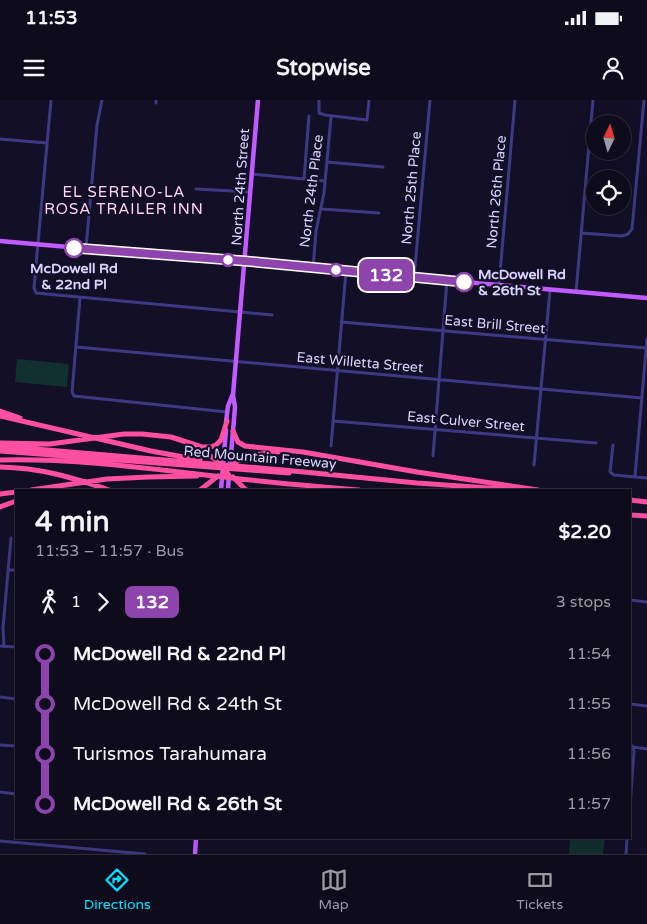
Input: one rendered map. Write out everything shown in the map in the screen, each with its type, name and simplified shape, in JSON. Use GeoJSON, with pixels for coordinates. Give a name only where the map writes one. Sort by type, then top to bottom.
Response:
{"type":"FeatureCollection","features":[{"type":"Feature","properties":{"kind":"highway"},"geometry":{"type":"LineString","coordinates":[[0,411],[61,430]]}},
{"type":"Feature","properties":{"kind":"highway"},"geometry":{"type":"LineString","coordinates":[[0,416],[207,464]]}},
{"type":"Feature","properties":{"kind":"highway"},"geometry":{"type":"LineString","coordinates":[[0,445],[50,444],[132,433],[166,436],[207,448],[216,445],[222,437],[226,421]]}},
{"type":"Feature","properties":{"kind":"highway"},"geometry":{"type":"LineString","coordinates":[[233,431],[238,442],[245,446],[532,489]]}},
{"type":"Feature","properties":{"kind":"highway","name":"Red Mountain Freeway"},"geometry":{"type":"LineString","coordinates":[[0,445],[207,464],[226,469],[258,469],[506,489]]}},
{"type":"Feature","properties":{"kind":"highway"},"geometry":{"type":"LineString","coordinates":[[197,446],[226,469],[234,480],[245,489]]}},
{"type":"Feature","properties":{"kind":"highway"},"geometry":{"type":"LineString","coordinates":[[202,489],[226,469],[248,456],[288,451]]}},
{"type":"Feature","properties":{"kind":"highway"},"geometry":{"type":"LineString","coordinates":[[0,452],[207,464],[258,469]]}},
{"type":"Feature","properties":{"kind":"highway"},"geometry":{"type":"LineString","coordinates":[[0,452],[112,465]]}},
{"type":"Feature","properties":{"kind":"highway"},"geometry":{"type":"LineString","coordinates":[[224,459],[226,469]]}},
{"type":"Feature","properties":{"kind":"highway","name":"Red Mountain Freeway"},"geometry":{"type":"LineString","coordinates":[[0,460],[112,465],[348,489]]}},
{"type":"Feature","properties":{"kind":"highway"},"geometry":{"type":"LineString","coordinates":[[0,467],[34,469],[56,473],[106,489]]}},
{"type":"Feature","properties":{"kind":"highway"},"geometry":{"type":"LineString","coordinates":[[55,488],[131,478],[207,475]]}},
{"type":"Feature","properties":{"kind":"highway"},"geometry":{"type":"LineString","coordinates":[[0,494],[14,492]]}},
{"type":"Feature","properties":{"kind":"highway"},"geometry":{"type":"LineString","coordinates":[[631,500],[647,502]]}},
{"type":"Feature","properties":{"kind":"highway"},"geometry":{"type":"LineString","coordinates":[[0,507],[15,501]]}},
{"type":"Feature","properties":{"kind":"highway"},"geometry":{"type":"LineString","coordinates":[[631,515],[647,516]]}},
{"type":"Feature","properties":{"kind":"main road","name":"North 24th Street"},"geometry":{"type":"LineString","coordinates":[[221,489],[233,431],[235,407],[233,395],[258,100]]}},
{"type":"Feature","properties":{"kind":"main road"},"geometry":{"type":"LineString","coordinates":[[0,241],[245,261],[647,298]]}},
{"type":"Feature","properties":{"kind":"main road","name":"North 24th Street"},"geometry":{"type":"LineString","coordinates":[[224,459],[228,406],[233,395]]}},
{"type":"Feature","properties":{"kind":"main road","name":"North 24th Street"},"geometry":{"type":"LineString","coordinates":[[226,469],[228,489]]}},
{"type":"Feature","properties":{"kind":"main road"},"geometry":{"type":"LineString","coordinates":[[195,854],[196,839]]}},
{"type":"Feature","properties":{"kind":"street"},"geometry":{"type":"LineString","coordinates":[[51,100],[37,244],[34,288],[36,293],[272,316]]}},
{"type":"Feature","properties":{"kind":"street"},"geometry":{"type":"LineString","coordinates":[[86,248],[97,124],[102,100]]}},
{"type":"Feature","properties":{"kind":"street"},"geometry":{"type":"LineString","coordinates":[[319,100],[319,112],[331,117],[367,120],[369,100]]}},
{"type":"Feature","properties":{"kind":"street","name":"North 25th Place"},"geometry":{"type":"LineString","coordinates":[[414,278],[430,100]]}},
{"type":"Feature","properties":{"kind":"street","name":"North 26th Place"},"geometry":{"type":"LineString","coordinates":[[499,285],[515,100]]}},
{"type":"Feature","properties":{"kind":"street"},"geometry":{"type":"LineString","coordinates":[[576,292],[593,100]]}},
{"type":"Feature","properties":{"kind":"street"},"geometry":{"type":"LineString","coordinates":[[581,233],[622,236],[630,232],[644,100]]}},
{"type":"Feature","properties":{"kind":"street"},"geometry":{"type":"LineString","coordinates":[[304,179],[309,116]]}},
{"type":"Feature","properties":{"kind":"street","name":"North 24th Place"},"geometry":{"type":"LineString","coordinates":[[313,268],[316,231],[322,208],[331,117]]}},
{"type":"Feature","properties":{"kind":"street"},"geometry":{"type":"LineString","coordinates":[[0,139],[47,143]]}},
{"type":"Feature","properties":{"kind":"street"},"geometry":{"type":"LineString","coordinates":[[327,162],[383,167]]}},
{"type":"Feature","properties":{"kind":"street"},"geometry":{"type":"LineString","coordinates":[[252,174],[325,181]]}},
{"type":"Feature","properties":{"kind":"street"},"geometry":{"type":"LineString","coordinates":[[196,189],[251,192]]}},
{"type":"Feature","properties":{"kind":"street"},"geometry":{"type":"LineString","coordinates":[[322,208],[379,213]]}},
{"type":"Feature","properties":{"kind":"street"},"geometry":{"type":"LineString","coordinates":[[331,446],[346,271]]}},
{"type":"Feature","properties":{"kind":"street"},"geometry":{"type":"LineString","coordinates":[[433,456],[447,280]]}},
{"type":"Feature","properties":{"kind":"street"},"geometry":{"type":"LineString","coordinates":[[534,465],[550,290]]}},
{"type":"Feature","properties":{"kind":"street"},"geometry":{"type":"LineString","coordinates":[[80,298],[72,392],[74,396],[228,412]]}},
{"type":"Feature","properties":{"kind":"street","name":"East Brill Street"},"geometry":{"type":"LineString","coordinates":[[341,322],[646,348]]}},
{"type":"Feature","properties":{"kind":"street"},"geometry":{"type":"LineString","coordinates":[[635,476],[647,339]]}},
{"type":"Feature","properties":{"kind":"street","name":"East Willetta Street"},"geometry":{"type":"LineString","coordinates":[[76,347],[642,398]]}},
{"type":"Feature","properties":{"kind":"street","name":"East Culver Street"},"geometry":{"type":"LineString","coordinates":[[333,420],[596,443]]}},
{"type":"Feature","properties":{"kind":"street"},"geometry":{"type":"LineString","coordinates":[[613,445],[610,472],[614,475],[647,478]]}},
{"type":"Feature","properties":{"kind":"street"},"geometry":{"type":"LineString","coordinates":[[11,538],[2,646],[15,647]]}},
{"type":"Feature","properties":{"kind":"street"},"geometry":{"type":"LineString","coordinates":[[8,570],[15,570]]}},
{"type":"Feature","properties":{"kind":"street"},"geometry":{"type":"LineString","coordinates":[[631,600],[647,602]]}},
{"type":"Feature","properties":{"kind":"street"},"geometry":{"type":"LineString","coordinates":[[0,697],[15,699]]}},
{"type":"Feature","properties":{"kind":"street"},"geometry":{"type":"LineString","coordinates":[[631,704],[647,706]]}},
{"type":"Feature","properties":{"kind":"street"},"geometry":{"type":"LineString","coordinates":[[631,744],[634,752],[631,792]]}},
{"type":"Feature","properties":{"kind":"street"},"geometry":{"type":"LineString","coordinates":[[0,745],[15,746]]}},
{"type":"Feature","properties":{"kind":"street"},"geometry":{"type":"LineString","coordinates":[[633,747],[647,749]]}},
{"type":"Feature","properties":{"kind":"street"},"geometry":{"type":"LineString","coordinates":[[0,792],[15,794]]}},
{"type":"Feature","properties":{"kind":"street"},"geometry":{"type":"LineString","coordinates":[[626,854],[627,839]]}},
{"type":"Feature","properties":{"kind":"street"},"geometry":{"type":"LineString","coordinates":[[0,840],[145,854]]}},
{"type":"Feature","properties":{"kind":"green space"},"geometry":{"type":"Polygon","coordinates":[[[17,359],[69,364],[67,387],[15,382],[17,359]]]}},
{"type":"Feature","properties":{"kind":"green space"},"geometry":{"type":"Polygon","coordinates":[[[570,839],[605,839],[603,854],[569,854],[570,839]]]}},
{"type":"Feature","properties":{"kind":"bus line","name":"132"},"geometry":{"type":"LineString","coordinates":[[74,248],[245,261],[464,282]]}},
{"type":"Feature","properties":{"kind":"place","name":"McDowell Rd & 22nd Pl"},"geometry":{"type":"Point","coordinates":[74,248]}},
{"type":"Feature","properties":{"kind":"place","name":"McDowell Rd & 26th St"},"geometry":{"type":"Point","coordinates":[464,282]}},
{"type":"Feature","properties":{"kind":"district","name":"EL SERENO-LA ROSA TRAILER INN"},"geometry":{"type":"Point","coordinates":[124,200]}}]}
